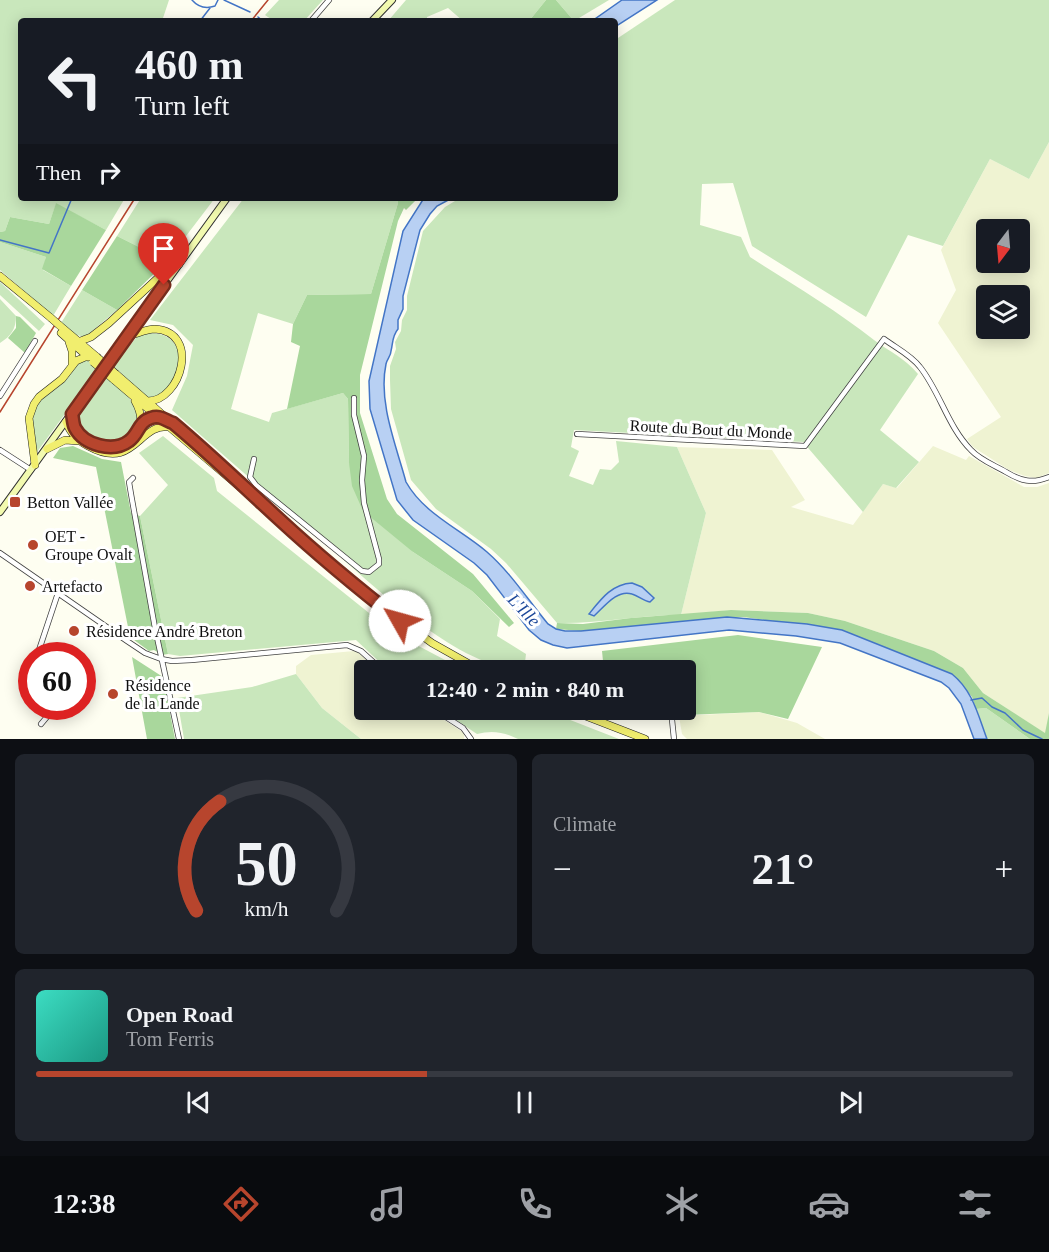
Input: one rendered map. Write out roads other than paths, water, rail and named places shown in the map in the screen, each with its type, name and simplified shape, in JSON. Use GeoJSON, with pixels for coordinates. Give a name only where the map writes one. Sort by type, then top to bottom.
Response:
{"type":"FeatureCollection","features":[{"type":"Feature","properties":{"kind":"main road"},"geometry":{"type":"LineString","coordinates":[[375,18],[392,0]]}},
{"type":"Feature","properties":{"kind":"main road"},"geometry":{"type":"LineString","coordinates":[[0,514],[7,501],[47,449],[225,201]]}},
{"type":"Feature","properties":{"kind":"main road"},"geometry":{"type":"LineString","coordinates":[[78,342],[96,334],[172,265],[180,264]]}},
{"type":"Feature","properties":{"kind":"main road"},"geometry":{"type":"LineString","coordinates":[[0,276],[78,342],[93,359]]}},
{"type":"Feature","properties":{"kind":"main road"},"geometry":{"type":"LineString","coordinates":[[58,327],[93,359],[148,401],[247,495],[279,519],[370,598],[432,643],[462,660]]}},
{"type":"Feature","properties":{"kind":"main road"},"geometry":{"type":"LineString","coordinates":[[128,336],[159,329],[175,338],[182,349],[183,361],[176,379],[161,397],[148,401]]}},
{"type":"Feature","properties":{"kind":"main road"},"geometry":{"type":"LineString","coordinates":[[69,339],[72,366]]}},
{"type":"Feature","properties":{"kind":"main road"},"geometry":{"type":"LineString","coordinates":[[33,467],[29,424],[31,408],[39,397],[62,379],[78,359],[93,359]]}},
{"type":"Feature","properties":{"kind":"main road"},"geometry":{"type":"LineString","coordinates":[[115,376],[132,396],[171,425]]}},
{"type":"Feature","properties":{"kind":"main road"},"geometry":{"type":"LineString","coordinates":[[132,396],[139,410],[140,425]]}},
{"type":"Feature","properties":{"kind":"main road"},"geometry":{"type":"LineString","coordinates":[[72,414],[74,426],[79,433],[89,440],[108,447],[118,447],[128,442],[135,436],[140,425],[148,418],[156,416]]}},
{"type":"Feature","properties":{"kind":"main road"},"geometry":{"type":"LineString","coordinates":[[66,422],[79,441],[101,453],[117,454],[134,446],[155,429],[171,425]]}},
{"type":"Feature","properties":{"kind":"main road"},"geometry":{"type":"LineString","coordinates":[[47,449],[65,440],[79,441]]}},
{"type":"Feature","properties":{"kind":"main road"},"geometry":{"type":"LineString","coordinates":[[596,720],[645,739]]}},
{"type":"Feature","properties":{"kind":"street"},"geometry":{"type":"LineString","coordinates":[[313,18],[329,0]]}},
{"type":"Feature","properties":{"kind":"street","name":"Route du Bout du Monde"},"geometry":{"type":"LineString","coordinates":[[577,434],[805,446],[884,339],[910,357],[922,369],[962,439],[978,456],[1017,478],[1029,482],[1039,482],[1049,477]]}},
{"type":"Feature","properties":{"kind":"street"},"geometry":{"type":"LineString","coordinates":[[0,396],[35,341]]}},
{"type":"Feature","properties":{"kind":"street"},"geometry":{"type":"LineString","coordinates":[[254,459],[250,477],[256,485],[362,571],[369,572],[379,564],[379,559],[364,503],[362,480],[364,456],[354,415],[354,398]]}},
{"type":"Feature","properties":{"kind":"street"},"geometry":{"type":"LineString","coordinates":[[0,450],[33,467]]}},
{"type":"Feature","properties":{"kind":"street"},"geometry":{"type":"LineString","coordinates":[[133,478],[129,482],[161,659],[179,739]]}},
{"type":"Feature","properties":{"kind":"street"},"geometry":{"type":"LineString","coordinates":[[1,554],[127,641],[161,659],[192,660],[347,645],[361,651],[371,660]]}},
{"type":"Feature","properties":{"kind":"street"},"geometry":{"type":"LineString","coordinates":[[42,642],[58,593]]}},
{"type":"Feature","properties":{"kind":"street"},"geometry":{"type":"LineString","coordinates":[[41,723],[45,720]]}},
{"type":"Feature","properties":{"kind":"street"},"geometry":{"type":"LineString","coordinates":[[451,720],[463,728],[471,739]]}},
{"type":"Feature","properties":{"kind":"street"},"geometry":{"type":"LineString","coordinates":[[672,720],[674,739]]}},
{"type":"Feature","properties":{"kind":"water"},"geometry":{"type":"Polygon","coordinates":[[[622,0],[657,0],[618,25],[618,18],[596,18],[622,0]]]}},
{"type":"Feature","properties":{"kind":"water","name":"L'Ille"},"geometry":{"type":"Polygon","coordinates":[[[422,201],[446,201],[437,206],[420,230],[403,296],[403,309],[398,320],[398,329],[386,364],[384,393],[386,408],[406,482],[432,512],[496,560],[548,624],[565,631],[581,631],[727,617],[807,624],[842,630],[952,674],[970,696],[987,739],[974,739],[961,704],[949,688],[941,682],[840,643],[796,636],[729,630],[567,648],[541,640],[529,630],[487,575],[474,563],[413,520],[397,500],[370,409],[369,381],[403,231],[422,201]]]}},
{"type":"Feature","properties":{"kind":"water"},"geometry":{"type":"Polygon","coordinates":[[[632,583],[642,587],[654,598],[650,602],[632,594],[621,594],[594,616],[589,614],[613,589],[632,583]]]}},
{"type":"Feature","properties":{"kind":"waterway"},"geometry":{"type":"LineString","coordinates":[[192,0],[202,7],[215,6],[218,0]]}},
{"type":"Feature","properties":{"kind":"waterway"},"geometry":{"type":"LineString","coordinates":[[224,0],[250,12]]}},
{"type":"Feature","properties":{"kind":"waterway"},"geometry":{"type":"LineString","coordinates":[[202,18],[210,8]]}},
{"type":"Feature","properties":{"kind":"waterway"},"geometry":{"type":"LineString","coordinates":[[0,240],[49,253],[71,201]]}},
{"type":"Feature","properties":{"kind":"waterway"},"geometry":{"type":"LineString","coordinates":[[971,700],[982,698],[992,707],[1005,713],[1023,730],[1042,739]]}},
{"type":"Feature","properties":{"kind":"railway"},"geometry":{"type":"LineString","coordinates":[[253,18],[268,0]]}},
{"type":"Feature","properties":{"kind":"railway"},"geometry":{"type":"LineString","coordinates":[[0,412],[133,201]]}},
{"type":"Feature","properties":{"kind":"place","name":"Betton Vallée"},"geometry":{"type":"Point","coordinates":[15,502]}},
{"type":"Feature","properties":{"kind":"place","name":"OET - Groupe Ovalt"},"geometry":{"type":"Point","coordinates":[33,545]}},
{"type":"Feature","properties":{"kind":"place","name":"Artefacto"},"geometry":{"type":"Point","coordinates":[30,586]}},
{"type":"Feature","properties":{"kind":"place","name":"Résidence André Breton"},"geometry":{"type":"Point","coordinates":[74,631]}},
{"type":"Feature","properties":{"kind":"place","name":"Résidence de la Lande"},"geometry":{"type":"Point","coordinates":[113,694]}}]}
